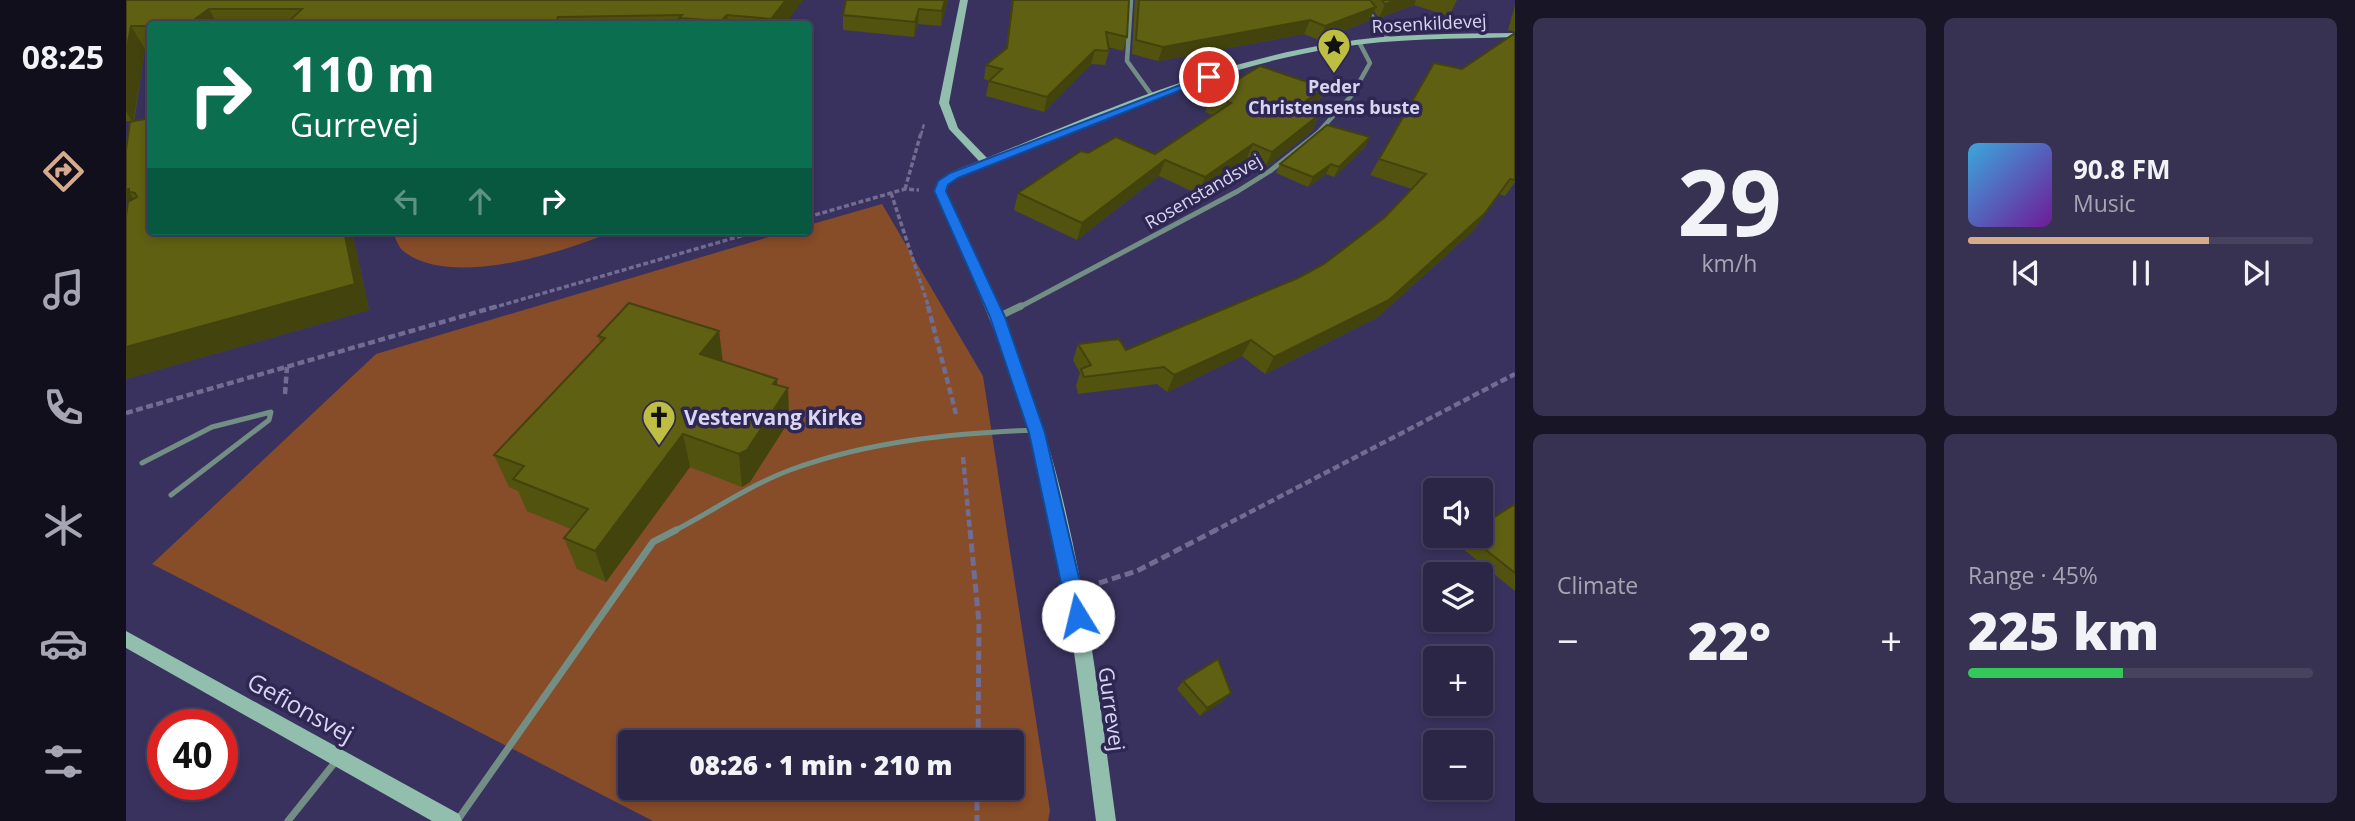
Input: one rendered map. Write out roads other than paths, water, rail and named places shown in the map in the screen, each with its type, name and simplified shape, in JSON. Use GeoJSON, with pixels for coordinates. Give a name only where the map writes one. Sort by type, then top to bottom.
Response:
{"type":"FeatureCollection","features":[{"type":"Feature","properties":{"kind":"street"},"geometry":{"type":"LineString","coordinates":[[964,0],[944,103],[945,116],[955,132],[986,162]]}},
{"type":"Feature","properties":{"kind":"street"},"geometry":{"type":"LineString","coordinates":[[1132,0],[1127,61],[1153,97]]}},
{"type":"Feature","properties":{"kind":"street"},"geometry":{"type":"LineString","coordinates":[[1360,0],[1388,38]]}},
{"type":"Feature","properties":{"kind":"street","name":"Rosenkildevej"},"geometry":{"type":"LineString","coordinates":[[986,162],[1209,77],[1359,42],[1388,38],[1515,35]]}},
{"type":"Feature","properties":{"kind":"street","name":"Rosenstandsvej"},"geometry":{"type":"LineString","coordinates":[[998,317],[1250,184],[1300,147],[1333,118],[1361,83],[1370,63],[1359,42]]}},
{"type":"Feature","properties":{"kind":"street","name":"Gurrevej"},"geometry":{"type":"LineString","coordinates":[[986,162],[954,175],[943,183],[940,191],[998,317],[1036,430],[1074,590],[1106,821]]}},
{"type":"Feature","properties":{"kind":"street","name":"Gefionsvej"},"geometry":{"type":"LineString","coordinates":[[126,639],[454,821]]}},
{"type":"Feature","properties":{"kind":"lane"},"geometry":{"type":"LineString","coordinates":[[142,463],[212,426],[271,412],[269,419],[171,495]]}},
{"type":"Feature","properties":{"kind":"lane"},"geometry":{"type":"LineString","coordinates":[[454,821],[653,542],[787,471],[843,452],[960,433],[1036,430]]}},
{"type":"Feature","properties":{"kind":"lane"},"geometry":{"type":"LineString","coordinates":[[288,821],[340,756]]}},
{"type":"Feature","properties":{"kind":"place","name":"Peder Christensens buste"},"geometry":{"type":"Point","coordinates":[1334,75]}},
{"type":"Feature","properties":{"kind":"place","name":"Vestervang Kirke"},"geometry":{"type":"Point","coordinates":[659,447]}}]}
